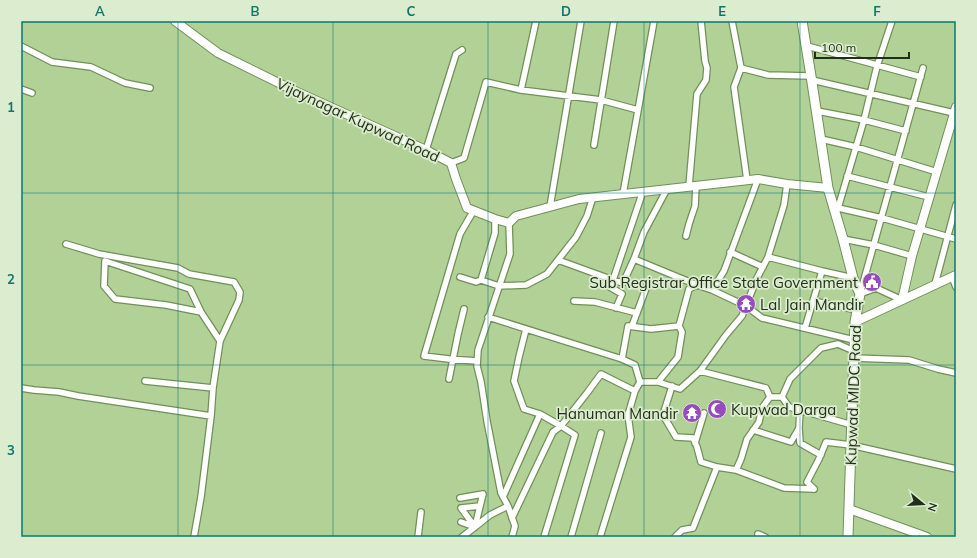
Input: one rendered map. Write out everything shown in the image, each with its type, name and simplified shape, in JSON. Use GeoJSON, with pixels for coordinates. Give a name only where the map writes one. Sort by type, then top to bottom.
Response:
{"type":"FeatureCollection","features":[{"type":"Feature","properties":{"kind":"main road"},"geometry":{"type":"LineString","coordinates":[[802,21],[828,188],[836,208],[853,278],[860,294]]}},
{"type":"Feature","properties":{"kind":"main road","name":"Kupwad MIDC Road"},"geometry":{"type":"LineString","coordinates":[[848,537],[854,340],[855,322],[860,294]]}},
{"type":"Feature","properties":{"kind":"street","name":"Vijaynagar Kupwad Road"},"geometry":{"type":"LineString","coordinates":[[175,21],[218,53],[295,91],[426,150],[451,163],[467,208],[509,224]]}},
{"type":"Feature","properties":{"kind":"street"},"geometry":{"type":"LineString","coordinates":[[521,90],[536,21]]}},
{"type":"Feature","properties":{"kind":"street"},"geometry":{"type":"LineString","coordinates":[[550,207],[581,21]]}},
{"type":"Feature","properties":{"kind":"street"},"geometry":{"type":"LineString","coordinates":[[594,145],[614,21]]}},
{"type":"Feature","properties":{"kind":"street"},"geometry":{"type":"LineString","coordinates":[[623,194],[654,21]]}},
{"type":"Feature","properties":{"kind":"street"},"geometry":{"type":"LineString","coordinates":[[686,236],[688,224],[695,206],[693,186],[697,94],[706,80],[707,68],[704,61],[701,21]]}},
{"type":"Feature","properties":{"kind":"street"},"geometry":{"type":"LineString","coordinates":[[732,21],[741,68],[734,87],[748,180]]}},
{"type":"Feature","properties":{"kind":"street"},"geometry":{"type":"LineString","coordinates":[[892,21],[870,93],[848,176],[836,208],[882,218],[956,239]]}},
{"type":"Feature","properties":{"kind":"street"},"geometry":{"type":"LineString","coordinates":[[21,46],[52,62],[91,67],[125,83],[150,88]]}},
{"type":"Feature","properties":{"kind":"street"},"geometry":{"type":"LineString","coordinates":[[807,46],[921,77]]}},
{"type":"Feature","properties":{"kind":"street"},"geometry":{"type":"LineString","coordinates":[[426,150],[456,54],[462,50]]}},
{"type":"Feature","properties":{"kind":"street"},"geometry":{"type":"LineString","coordinates":[[741,68],[768,75],[812,78],[914,103],[955,110],[912,256],[902,300]]}},
{"type":"Feature","properties":{"kind":"street"},"geometry":{"type":"LineString","coordinates":[[860,294],[923,68]]}},
{"type":"Feature","properties":{"kind":"street"},"geometry":{"type":"LineString","coordinates":[[451,163],[464,158],[486,82],[521,90],[601,100],[638,110]]}},
{"type":"Feature","properties":{"kind":"street"},"geometry":{"type":"LineString","coordinates":[[21,89],[32,93]]}},
{"type":"Feature","properties":{"kind":"street"},"geometry":{"type":"LineString","coordinates":[[817,111],[864,120],[906,131]]}},
{"type":"Feature","properties":{"kind":"street"},"geometry":{"type":"LineString","coordinates":[[821,139],[856,147],[937,172]]}},
{"type":"Feature","properties":{"kind":"street"},"geometry":{"type":"LineString","coordinates":[[848,176],[930,197]]}},
{"type":"Feature","properties":{"kind":"street"},"geometry":{"type":"LineString","coordinates":[[712,290],[724,271],[758,179]]}},
{"type":"Feature","properties":{"kind":"street"},"geometry":{"type":"LineString","coordinates":[[512,537],[515,526],[508,506],[501,493],[477,361],[478,350],[488,317],[510,254],[509,224],[516,216],[579,199],[758,179],[787,184],[828,188]]}},
{"type":"Feature","properties":{"kind":"street"},"geometry":{"type":"LineString","coordinates":[[640,382],[658,382],[680,388],[700,372],[726,335],[742,316],[757,278],[768,257],[784,205],[787,184]]}},
{"type":"Feature","properties":{"kind":"street"},"geometry":{"type":"LineString","coordinates":[[558,260],[623,283],[644,232],[667,189]]}},
{"type":"Feature","properties":{"kind":"street"},"geometry":{"type":"LineString","coordinates":[[616,308],[622,294],[610,287],[643,191]]}},
{"type":"Feature","properties":{"kind":"street"},"geometry":{"type":"LineString","coordinates":[[460,277],[476,282],[481,280],[499,286],[530,283],[547,274],[576,237],[587,216],[593,197]]}},
{"type":"Feature","properties":{"kind":"street"},"geometry":{"type":"LineString","coordinates":[[935,284],[956,205]]}},
{"type":"Feature","properties":{"kind":"street"},"geometry":{"type":"LineString","coordinates":[[474,210],[460,234],[424,356],[477,361]]}},
{"type":"Feature","properties":{"kind":"street"},"geometry":{"type":"LineString","coordinates":[[481,280],[495,233],[495,219]]}},
{"type":"Feature","properties":{"kind":"street"},"geometry":{"type":"LineString","coordinates":[[843,239],[874,245],[912,256]]}},
{"type":"Feature","properties":{"kind":"street"},"geometry":{"type":"LineString","coordinates":[[66,244],[99,254],[178,268],[188,274],[234,282],[240,292],[220,341],[213,388],[201,497],[194,537]]}},
{"type":"Feature","properties":{"kind":"street"},"geometry":{"type":"LineString","coordinates":[[730,252],[763,267]]}},
{"type":"Feature","properties":{"kind":"street"},"geometry":{"type":"LineString","coordinates":[[768,257],[853,278]]}},
{"type":"Feature","properties":{"kind":"street"},"geometry":{"type":"LineString","coordinates":[[634,259],[712,290],[746,306],[762,318],[854,340]]}},
{"type":"Feature","properties":{"kind":"street"},"geometry":{"type":"LineString","coordinates":[[201,312],[166,305],[115,299],[104,286],[105,261],[190,289],[201,312],[220,341]]}},
{"type":"Feature","properties":{"kind":"street"},"geometry":{"type":"LineString","coordinates":[[805,328],[822,271]]}},
{"type":"Feature","properties":{"kind":"street"},"geometry":{"type":"LineString","coordinates":[[855,322],[954,276],[956,286]]}},
{"type":"Feature","properties":{"kind":"street"},"geometry":{"type":"LineString","coordinates":[[632,326],[648,283]]}},
{"type":"Feature","properties":{"kind":"street"},"geometry":{"type":"LineString","coordinates":[[658,382],[678,357],[682,332],[679,326],[689,289],[697,284]]}},
{"type":"Feature","properties":{"kind":"street"},"geometry":{"type":"LineString","coordinates":[[860,294],[876,288],[902,300]]}},
{"type":"Feature","properties":{"kind":"street"},"geometry":{"type":"LineString","coordinates":[[574,301],[595,302],[637,313]]}},
{"type":"Feature","properties":{"kind":"street"},"geometry":{"type":"LineString","coordinates":[[814,301],[857,310]]}},
{"type":"Feature","properties":{"kind":"street"},"geometry":{"type":"LineString","coordinates":[[449,379],[464,309]]}},
{"type":"Feature","properties":{"kind":"street"},"geometry":{"type":"LineString","coordinates":[[488,317],[622,359],[635,365],[640,382],[635,391],[628,415],[631,437],[600,537]]}},
{"type":"Feature","properties":{"kind":"street"},"geometry":{"type":"LineString","coordinates":[[622,359],[628,326],[651,329],[679,326]]}},
{"type":"Feature","properties":{"kind":"street"},"geometry":{"type":"LineString","coordinates":[[526,329],[518,357],[514,381],[524,409],[540,414],[575,435],[544,537]]}},
{"type":"Feature","properties":{"kind":"street"},"geometry":{"type":"LineString","coordinates":[[782,397],[790,379],[821,348],[838,344],[854,355],[909,360],[956,373]]}},
{"type":"Feature","properties":{"kind":"street"},"geometry":{"type":"LineString","coordinates":[[700,372],[766,388],[770,397]]}},
{"type":"Feature","properties":{"kind":"street"},"geometry":{"type":"LineString","coordinates":[[512,518],[553,432],[561,426],[588,393],[601,374],[635,391]]}},
{"type":"Feature","properties":{"kind":"street"},"geometry":{"type":"LineString","coordinates":[[145,381],[213,388]]}},
{"type":"Feature","properties":{"kind":"street"},"geometry":{"type":"LineString","coordinates":[[672,386],[663,415],[676,437],[693,438],[701,462],[717,467],[736,470],[784,488],[814,488],[807,482],[826,442],[851,445],[956,469]]}},
{"type":"Feature","properties":{"kind":"street"},"geometry":{"type":"LineString","coordinates":[[21,388],[59,392],[211,416]]}},
{"type":"Feature","properties":{"kind":"street"},"geometry":{"type":"LineString","coordinates":[[770,397],[782,397]]}},
{"type":"Feature","properties":{"kind":"street"},"geometry":{"type":"LineString","coordinates":[[736,470],[747,439],[759,422],[762,408],[770,397]]}},
{"type":"Feature","properties":{"kind":"street"},"geometry":{"type":"LineString","coordinates":[[782,397],[789,407],[852,425]]}},
{"type":"Feature","properties":{"kind":"street"},"geometry":{"type":"LineString","coordinates":[[800,410],[800,443],[820,455]]}},
{"type":"Feature","properties":{"kind":"street"},"geometry":{"type":"LineString","coordinates":[[695,443],[704,413]]}},
{"type":"Feature","properties":{"kind":"street"},"geometry":{"type":"LineString","coordinates":[[503,497],[540,414]]}},
{"type":"Feature","properties":{"kind":"street"},"geometry":{"type":"LineString","coordinates":[[753,430],[791,442],[799,428]]}},
{"type":"Feature","properties":{"kind":"street"},"geometry":{"type":"LineString","coordinates":[[571,537],[601,433]]}},
{"type":"Feature","properties":{"kind":"street"},"geometry":{"type":"LineString","coordinates":[[675,537],[682,530],[692,528],[717,467]]}},
{"type":"Feature","properties":{"kind":"street"},"geometry":{"type":"LineString","coordinates":[[460,498],[483,494],[474,527]]}},
{"type":"Feature","properties":{"kind":"street"},"geometry":{"type":"LineString","coordinates":[[474,527],[461,508],[480,506]]}},
{"type":"Feature","properties":{"kind":"street"},"geometry":{"type":"LineString","coordinates":[[462,537],[490,515],[508,506]]}},
{"type":"Feature","properties":{"kind":"street"},"geometry":{"type":"LineString","coordinates":[[849,509],[916,535],[927,537]]}},
{"type":"Feature","properties":{"kind":"street"},"geometry":{"type":"LineString","coordinates":[[418,537],[421,512]]}},
{"type":"Feature","properties":{"kind":"street"},"geometry":{"type":"LineString","coordinates":[[461,522],[474,527]]}},
{"type":"Feature","properties":{"kind":"street"},"geometry":{"type":"LineString","coordinates":[[758,537],[758,534],[765,537]]}},
{"type":"Feature","properties":{"kind":"place","name":"Sub Registrar Office State Government"},"geometry":{"type":"Point","coordinates":[872,282]}},
{"type":"Feature","properties":{"kind":"place","name":"Lal Jain Mandir"},"geometry":{"type":"Point","coordinates":[746,304]}},
{"type":"Feature","properties":{"kind":"place","name":"Kupwad Darga"},"geometry":{"type":"Point","coordinates":[717,409]}},
{"type":"Feature","properties":{"kind":"place","name":"Hanuman Mandir"},"geometry":{"type":"Point","coordinates":[692,413]}}]}
